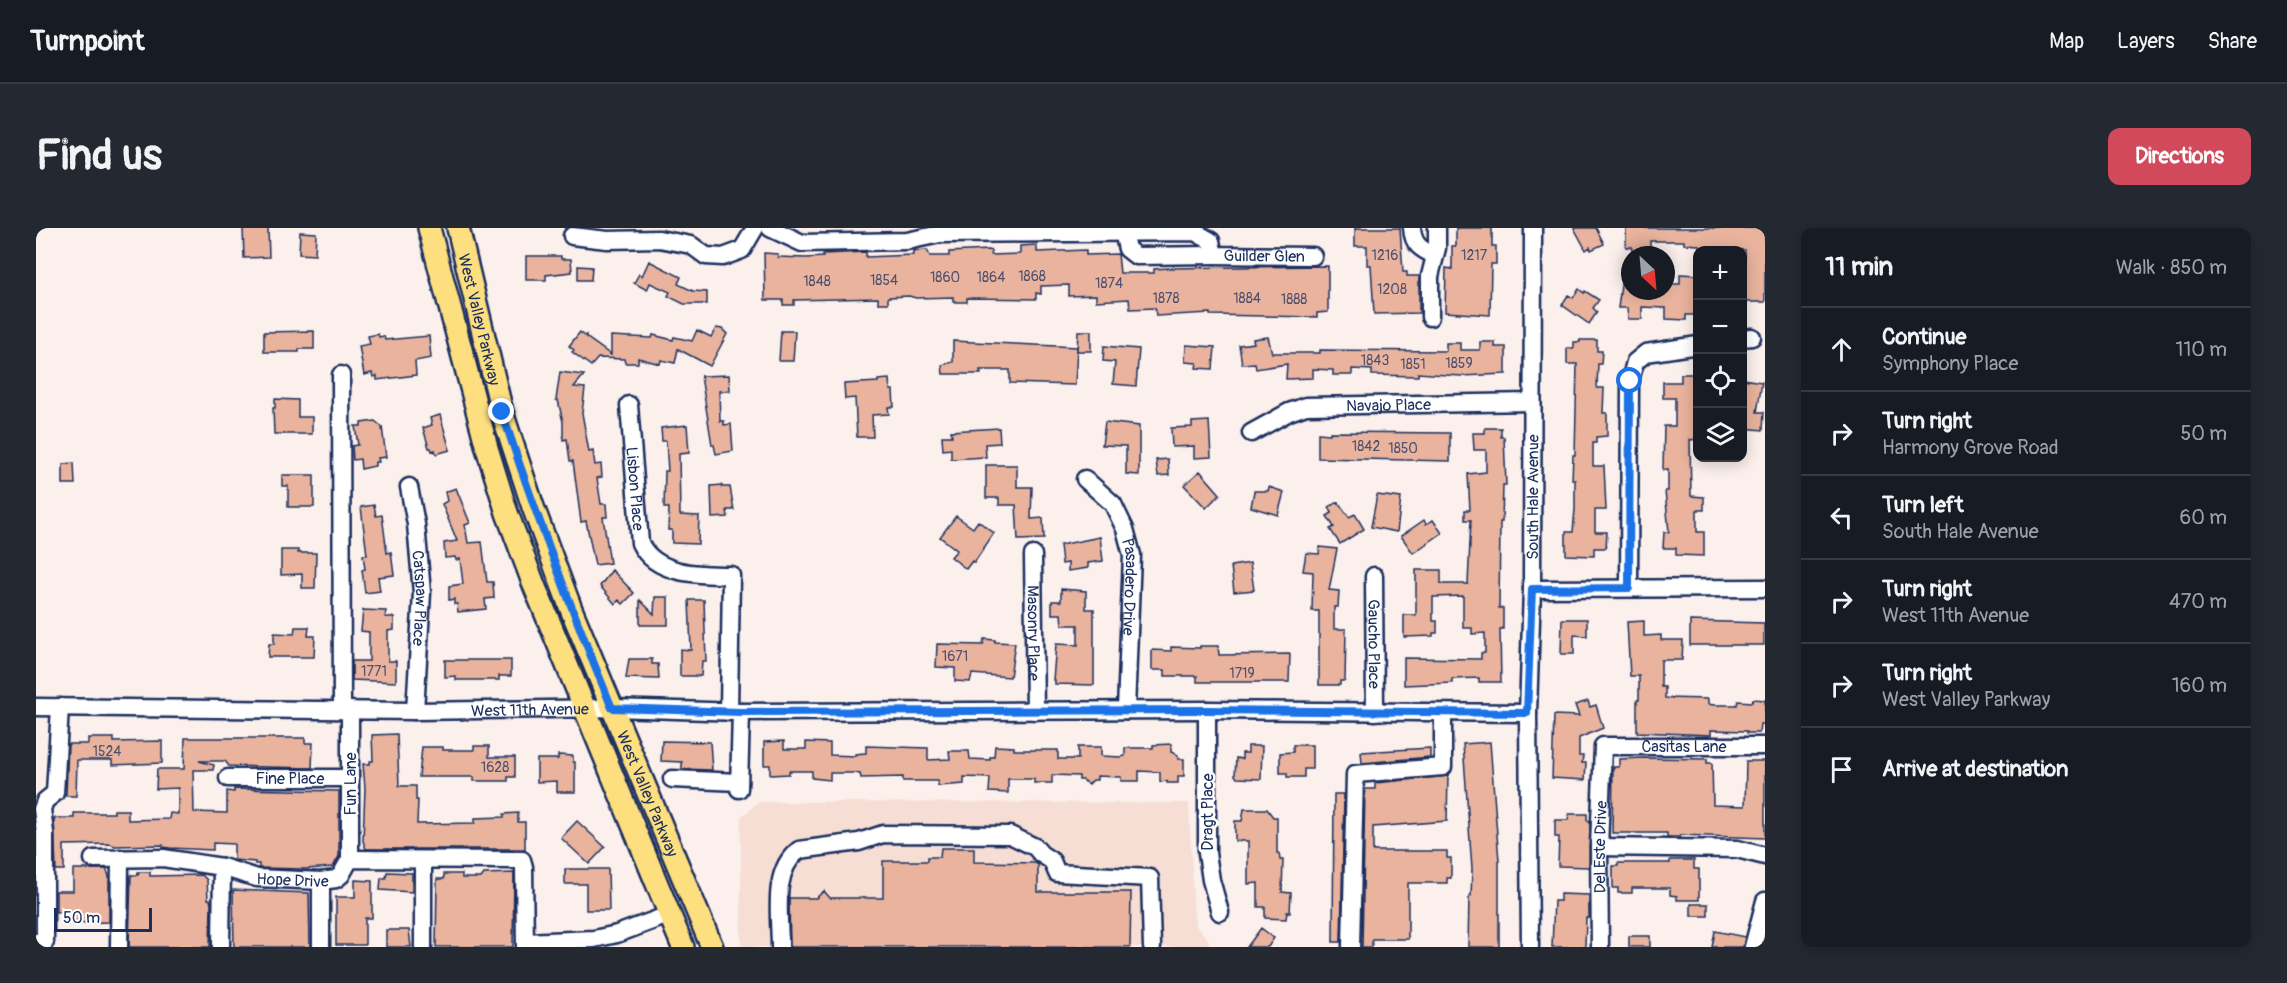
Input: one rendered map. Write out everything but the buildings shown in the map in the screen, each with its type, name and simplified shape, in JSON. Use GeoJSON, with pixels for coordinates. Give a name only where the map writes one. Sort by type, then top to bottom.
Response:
{"type":"FeatureCollection","features":[{"type":"Feature","properties":{"kind":"main road","name":"West Valley Parkway"},"geometry":{"type":"LineString","coordinates":[[429,228],[487,448],[507,513],[534,585],[683,947]]}},
{"type":"Feature","properties":{"kind":"main road","name":"West Valley Parkway"},"geometry":{"type":"LineString","coordinates":[[458,228],[502,412],[533,507],[571,609],[712,947]]}},
{"type":"Feature","properties":{"kind":"street"},"geometry":{"type":"LineString","coordinates":[[572,236],[607,240],[660,239],[691,245],[706,256],[723,257],[742,250],[755,228]]}},
{"type":"Feature","properties":{"kind":"street"},"geometry":{"type":"LineString","coordinates":[[1412,228],[1415,243],[1420,249],[1435,256]]}},
{"type":"Feature","properties":{"kind":"street"},"geometry":{"type":"LineString","coordinates":[[1430,317],[1430,276],[1435,256],[1437,228]]}},
{"type":"Feature","properties":{"kind":"street","name":"South Hale Avenue"},"geometry":{"type":"LineString","coordinates":[[1530,947],[1527,713],[1532,589],[1533,228]]}},
{"type":"Feature","properties":{"kind":"street","name":"Guilder Glen"},"geometry":{"type":"LineString","coordinates":[[778,229],[802,243],[907,241],[934,231],[1195,232],[1210,241],[1214,255],[1312,256]]}},
{"type":"Feature","properties":{"kind":"street"},"geometry":{"type":"LineString","coordinates":[[1123,232],[1127,249],[1136,256],[1214,255]]}},
{"type":"Feature","properties":{"kind":"street"},"geometry":{"type":"LineString","coordinates":[[1629,588],[1630,381],[1635,362],[1646,353],[1693,346]]}},
{"type":"Feature","properties":{"kind":"street","name":"Fun Lane"},"geometry":{"type":"LineString","coordinates":[[341,375],[350,859]]}},
{"type":"Feature","properties":{"kind":"street","name":"Navajo Place"},"geometry":{"type":"LineString","coordinates":[[1251,433],[1289,412],[1306,406],[1532,402]]}},
{"type":"Feature","properties":{"kind":"street","name":"Lisbon Place"},"geometry":{"type":"LineString","coordinates":[[628,405],[640,543],[645,553],[664,567],[706,575],[731,575],[735,712]]}},
{"type":"Feature","properties":{"kind":"street","name":"Pasadero Drive"},"geometry":{"type":"LineString","coordinates":[[1085,479],[1113,504],[1125,529],[1132,555],[1126,710]]}},
{"type":"Feature","properties":{"kind":"street","name":"Catspaw Place"},"geometry":{"type":"LineString","coordinates":[[410,487],[422,593],[416,711]]}},
{"type":"Feature","properties":{"kind":"street","name":"Masonry Place"},"geometry":{"type":"LineString","coordinates":[[1033,555],[1035,711]]}},
{"type":"Feature","properties":{"kind":"street","name":"Gaucho Place"},"geometry":{"type":"LineString","coordinates":[[1374,576],[1375,712]]}},
{"type":"Feature","properties":{"kind":"street"},"geometry":{"type":"LineString","coordinates":[[1532,589],[1765,588]]}},
{"type":"Feature","properties":{"kind":"street","name":"West 11th Avenue"},"geometry":{"type":"LineString","coordinates":[[36,707],[416,711],[612,708],[735,712],[1207,710],[1527,713]]}},
{"type":"Feature","properties":{"kind":"street"},"geometry":{"type":"LineString","coordinates":[[36,942],[45,942],[45,833],[42,808],[45,801],[55,794],[60,707]]}},
{"type":"Feature","properties":{"kind":"street","name":"Dragt Place"},"geometry":{"type":"LineString","coordinates":[[1207,710],[1207,853],[1211,880],[1220,912]]}},
{"type":"Feature","properties":{"kind":"street"},"geometry":{"type":"LineString","coordinates":[[672,779],[739,786],[735,712]]}},
{"type":"Feature","properties":{"kind":"street"},"geometry":{"type":"LineString","coordinates":[[1351,947],[1355,774],[1443,767],[1443,713]]}},
{"type":"Feature","properties":{"kind":"street","name":"Casitas Lane"},"geometry":{"type":"LineString","coordinates":[[1603,746],[1765,746]]}},
{"type":"Feature","properties":{"kind":"street","name":"Del Este Drive"},"geometry":{"type":"LineString","coordinates":[[1600,947],[1599,847],[1603,746]]}},
{"type":"Feature","properties":{"kind":"street","name":"Fine Place"},"geometry":{"type":"LineString","coordinates":[[228,778],[350,777]]}},
{"type":"Feature","properties":{"kind":"street"},"geometry":{"type":"LineString","coordinates":[[780,947],[780,885],[782,873],[792,855],[799,850],[811,847],[860,842],[883,834],[894,834],[1010,835],[1035,847],[1052,861],[1057,873],[1150,878],[1152,947]]}},
{"type":"Feature","properties":{"kind":"street"},"geometry":{"type":"LineString","coordinates":[[1599,847],[1737,849],[1765,856]]}},
{"type":"Feature","properties":{"kind":"street"},"geometry":{"type":"LineString","coordinates":[[119,947],[120,858]]}},
{"type":"Feature","properties":{"kind":"street","name":"Hope Drive"},"geometry":{"type":"LineString","coordinates":[[93,859],[163,858],[222,867],[257,878],[321,881],[336,879],[341,875],[350,859],[522,860],[525,944]]}},
{"type":"Feature","properties":{"kind":"street"},"geometry":{"type":"LineString","coordinates":[[423,860],[423,947]]}},
{"type":"Feature","properties":{"kind":"street"},"geometry":{"type":"LineString","coordinates":[[221,947],[222,867]]}},
{"type":"Feature","properties":{"kind":"street"},"geometry":{"type":"LineString","coordinates":[[321,881],[321,947]]}},
{"type":"Feature","properties":{"kind":"street"},"geometry":{"type":"LineString","coordinates":[[1753,947],[1765,901]]}},
{"type":"Feature","properties":{"kind":"street"},"geometry":{"type":"LineString","coordinates":[[525,944],[594,939],[617,934],[671,914]]}},
{"type":"Feature","properties":{"kind":"shaded area"},"geometry":{"type":"Polygon","coordinates":[[[759,802],[1189,803],[1194,918],[1197,927],[1208,939],[1210,947],[741,947],[741,817],[759,802]]]}},
{"type":"Feature","properties":{"kind":"route"},"geometry":{"type":"LineString","coordinates":[[502,412],[533,507],[571,609],[612,708],[741,712],[1207,710],[1527,713],[1532,589],[1629,588],[1630,381]]}}]}
